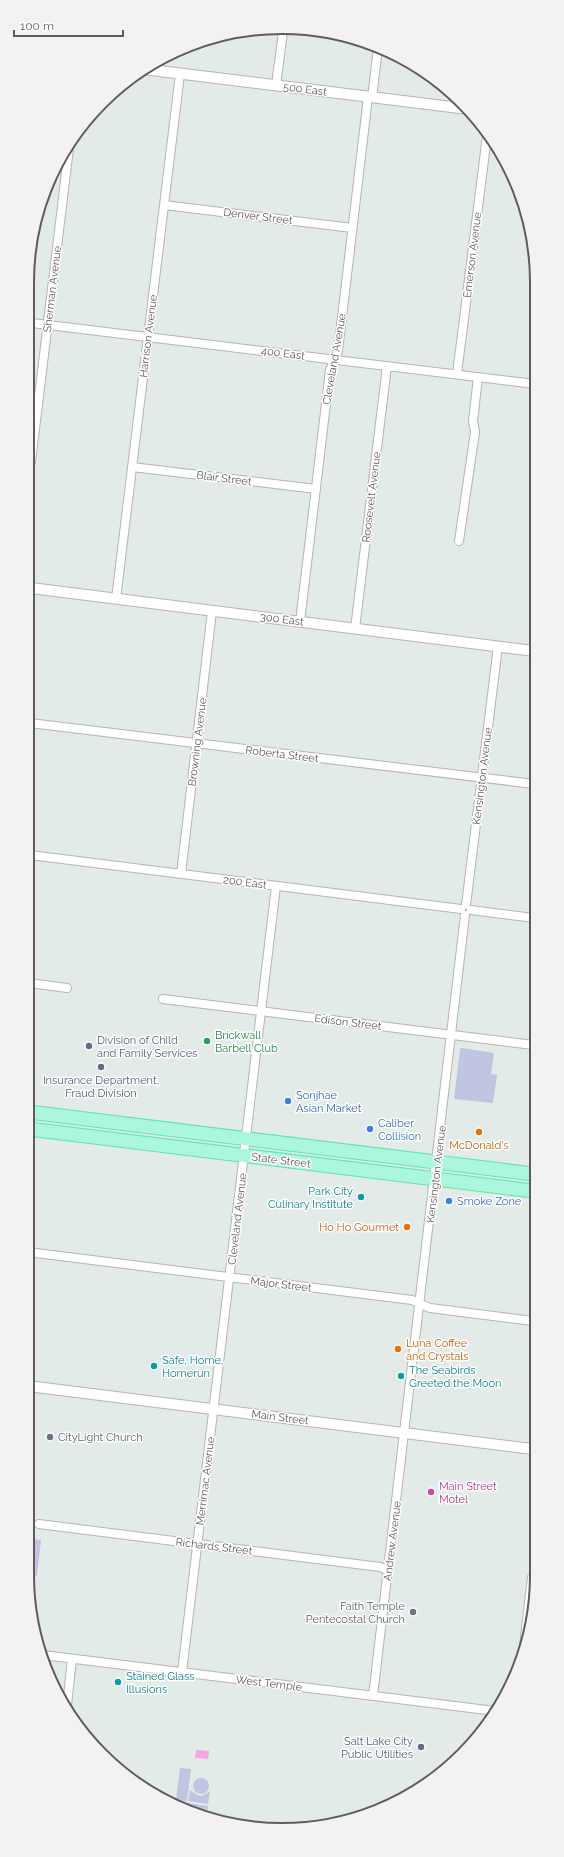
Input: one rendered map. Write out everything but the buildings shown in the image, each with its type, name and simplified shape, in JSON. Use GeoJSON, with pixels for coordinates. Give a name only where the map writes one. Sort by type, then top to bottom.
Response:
{"type":"FeatureCollection","features":[{"type":"Feature","properties":{"kind":"main road","name":"State Street"},"geometry":{"type":"LineString","coordinates":[[34,1113],[530,1174]]}},
{"type":"Feature","properties":{"kind":"main road","name":"State Street"},"geometry":{"type":"LineString","coordinates":[[34,1130],[530,1191]]}},
{"type":"Feature","properties":{"kind":"street"},"geometry":{"type":"LineString","coordinates":[[276,86],[282,34]]}},
{"type":"Feature","properties":{"kind":"street","name":"Cleveland Avenue"},"geometry":{"type":"LineString","coordinates":[[300,622],[330,373],[338,351],[352,228],[377,53]]}},
{"type":"Feature","properties":{"kind":"street","name":"500 East"},"geometry":{"type":"LineString","coordinates":[[153,70],[458,108]]}},
{"type":"Feature","properties":{"kind":"street","name":"Harrison Avenue"},"geometry":{"type":"LineString","coordinates":[[116,599],[180,74]]}},
{"type":"Feature","properties":{"kind":"street","name":"Emerson Avenue"},"geometry":{"type":"LineString","coordinates":[[457,374],[486,142]]}},
{"type":"Feature","properties":{"kind":"street","name":"Sherman Avenue"},"geometry":{"type":"LineString","coordinates":[[34,438],[68,156]]}},
{"type":"Feature","properties":{"kind":"street","name":"Denver Street"},"geometry":{"type":"LineString","coordinates":[[164,205],[352,228]]}},
{"type":"Feature","properties":{"kind":"street","name":"400 East"},"geometry":{"type":"LineString","coordinates":[[34,323],[530,383]]}},
{"type":"Feature","properties":{"kind":"street","name":"Roosevelt Avenue"},"geometry":{"type":"LineString","coordinates":[[356,629],[387,366]]}},
{"type":"Feature","properties":{"kind":"street"},"geometry":{"type":"LineString","coordinates":[[459,541],[475,432],[473,421],[478,377]]}},
{"type":"Feature","properties":{"kind":"street","name":"Blair Street"},"geometry":{"type":"LineString","coordinates":[[132,466],[316,489]]}},
{"type":"Feature","properties":{"kind":"street","name":"300 East"},"geometry":{"type":"LineString","coordinates":[[34,588],[530,650]]}},
{"type":"Feature","properties":{"kind":"street","name":"Browning Avenue"},"geometry":{"type":"LineString","coordinates":[[181,874],[212,611]]}},
{"type":"Feature","properties":{"kind":"street","name":"Kensington Avenue"},"geometry":{"type":"LineString","coordinates":[[405,1433],[498,646]]}},
{"type":"Feature","properties":{"kind":"street","name":"Roberta Street"},"geometry":{"type":"LineString","coordinates":[[34,723],[530,784]]}},
{"type":"Feature","properties":{"kind":"street","name":"200 East"},"geometry":{"type":"LineString","coordinates":[[34,856],[530,918]]}},
{"type":"Feature","properties":{"kind":"street","name":"Cleveland Avenue"},"geometry":{"type":"LineString","coordinates":[[214,1409],[276,886]]}},
{"type":"Feature","properties":{"kind":"street"},"geometry":{"type":"LineString","coordinates":[[34,984],[67,988]]}},
{"type":"Feature","properties":{"kind":"street","name":"Edison Street"},"geometry":{"type":"LineString","coordinates":[[163,999],[530,1045]]}},
{"type":"Feature","properties":{"kind":"street","name":"Major Street"},"geometry":{"type":"LineString","coordinates":[[34,1253],[412,1300],[430,1308],[530,1321]]}},
{"type":"Feature","properties":{"kind":"street","name":"Main Street"},"geometry":{"type":"LineString","coordinates":[[34,1387],[530,1449]]}},
{"type":"Feature","properties":{"kind":"street","name":"Merrimac Avenue"},"geometry":{"type":"LineString","coordinates":[[182,1672],[214,1409]]}},
{"type":"Feature","properties":{"kind":"street","name":"Andrew Avenue"},"geometry":{"type":"LineString","coordinates":[[373,1696],[405,1433]]}},
{"type":"Feature","properties":{"kind":"street","name":"Richards Street"},"geometry":{"type":"LineString","coordinates":[[39,1524],[380,1567],[388,1570]]}},
{"type":"Feature","properties":{"kind":"street","name":"West Temple"},"geometry":{"type":"LineString","coordinates":[[47,1655],[490,1710]]}},
{"type":"Feature","properties":{"kind":"street"},"geometry":{"type":"LineString","coordinates":[[68,1700],[72,1658]]}},
{"type":"Feature","properties":{"kind":"shaded area"},"geometry":{"type":"Polygon","coordinates":[[[462,1048],[494,1053],[491,1074],[497,1075],[493,1103],[454,1099],[460,1049],[462,1048]]]}},
{"type":"Feature","properties":{"kind":"shaded area"},"geometry":{"type":"Polygon","coordinates":[[[34,1539],[41,1540],[37,1576],[34,1575],[34,1539]]]}},
{"type":"Feature","properties":{"kind":"shaded area"},"geometry":{"type":"Polygon","coordinates":[[[196,1750],[209,1751],[208,1759],[195,1758],[196,1750]]]}},
{"type":"Feature","properties":{"kind":"shaded area"},"geometry":{"type":"Polygon","coordinates":[[[180,1768],[191,1769],[187,1801],[176,1799],[180,1768]]]}},
{"type":"Feature","properties":{"kind":"shaded area"},"geometry":{"type":"Polygon","coordinates":[[[201,1778],[207,1780],[209,1786],[207,1792],[201,1794],[195,1792],[193,1786],[195,1780],[201,1778]]]}},
{"type":"Feature","properties":{"kind":"shaded area"},"geometry":{"type":"Polygon","coordinates":[[[190,1790],[197,1795],[202,1796],[210,1791],[208,1804],[188,1801],[190,1790]]]}},
{"type":"Feature","properties":{"kind":"shaded area"},"geometry":{"type":"Polygon","coordinates":[[[188,1803],[208,1806],[207,1812],[202,1810],[188,1804],[188,1803]]]}},
{"type":"Feature","properties":{"kind":"place","name":"Brickwall Barbell Club"},"geometry":{"type":"Point","coordinates":[207,1041]}},
{"type":"Feature","properties":{"kind":"place","name":"Division of Child and Family Services"},"geometry":{"type":"Point","coordinates":[89,1046]}},
{"type":"Feature","properties":{"kind":"place","name":"Insurance Department, Fraud Division"},"geometry":{"type":"Point","coordinates":[101,1067]}},
{"type":"Feature","properties":{"kind":"place","name":"Sonjhae Asian Market"},"geometry":{"type":"Point","coordinates":[288,1101]}},
{"type":"Feature","properties":{"kind":"place","name":"Caliber Collision"},"geometry":{"type":"Point","coordinates":[370,1129]}},
{"type":"Feature","properties":{"kind":"place","name":"McDonald's"},"geometry":{"type":"Point","coordinates":[479,1132]}},
{"type":"Feature","properties":{"kind":"place","name":"Park City Culinary Institute"},"geometry":{"type":"Point","coordinates":[361,1197]}},
{"type":"Feature","properties":{"kind":"place","name":"Smoke Zone"},"geometry":{"type":"Point","coordinates":[449,1201]}},
{"type":"Feature","properties":{"kind":"place","name":"Ho Ho Gourmet"},"geometry":{"type":"Point","coordinates":[407,1227]}},
{"type":"Feature","properties":{"kind":"place","name":"Luna Coffee and Crystals"},"geometry":{"type":"Point","coordinates":[398,1349]}},
{"type":"Feature","properties":{"kind":"place","name":"Safe, Home, Homerun"},"geometry":{"type":"Point","coordinates":[154,1366]}},
{"type":"Feature","properties":{"kind":"place","name":"The Seabirds Greeted the Moon"},"geometry":{"type":"Point","coordinates":[401,1376]}},
{"type":"Feature","properties":{"kind":"place","name":"CityLight Church"},"geometry":{"type":"Point","coordinates":[50,1437]}},
{"type":"Feature","properties":{"kind":"place","name":"Main Street Motel"},"geometry":{"type":"Point","coordinates":[431,1492]}},
{"type":"Feature","properties":{"kind":"place","name":"Faith Temple Pentecostal Church"},"geometry":{"type":"Point","coordinates":[413,1612]}},
{"type":"Feature","properties":{"kind":"place","name":"Stained Glass Illusions"},"geometry":{"type":"Point","coordinates":[118,1682]}},
{"type":"Feature","properties":{"kind":"place","name":"Salt Lake City Public Utilities"},"geometry":{"type":"Point","coordinates":[421,1747]}}]}
